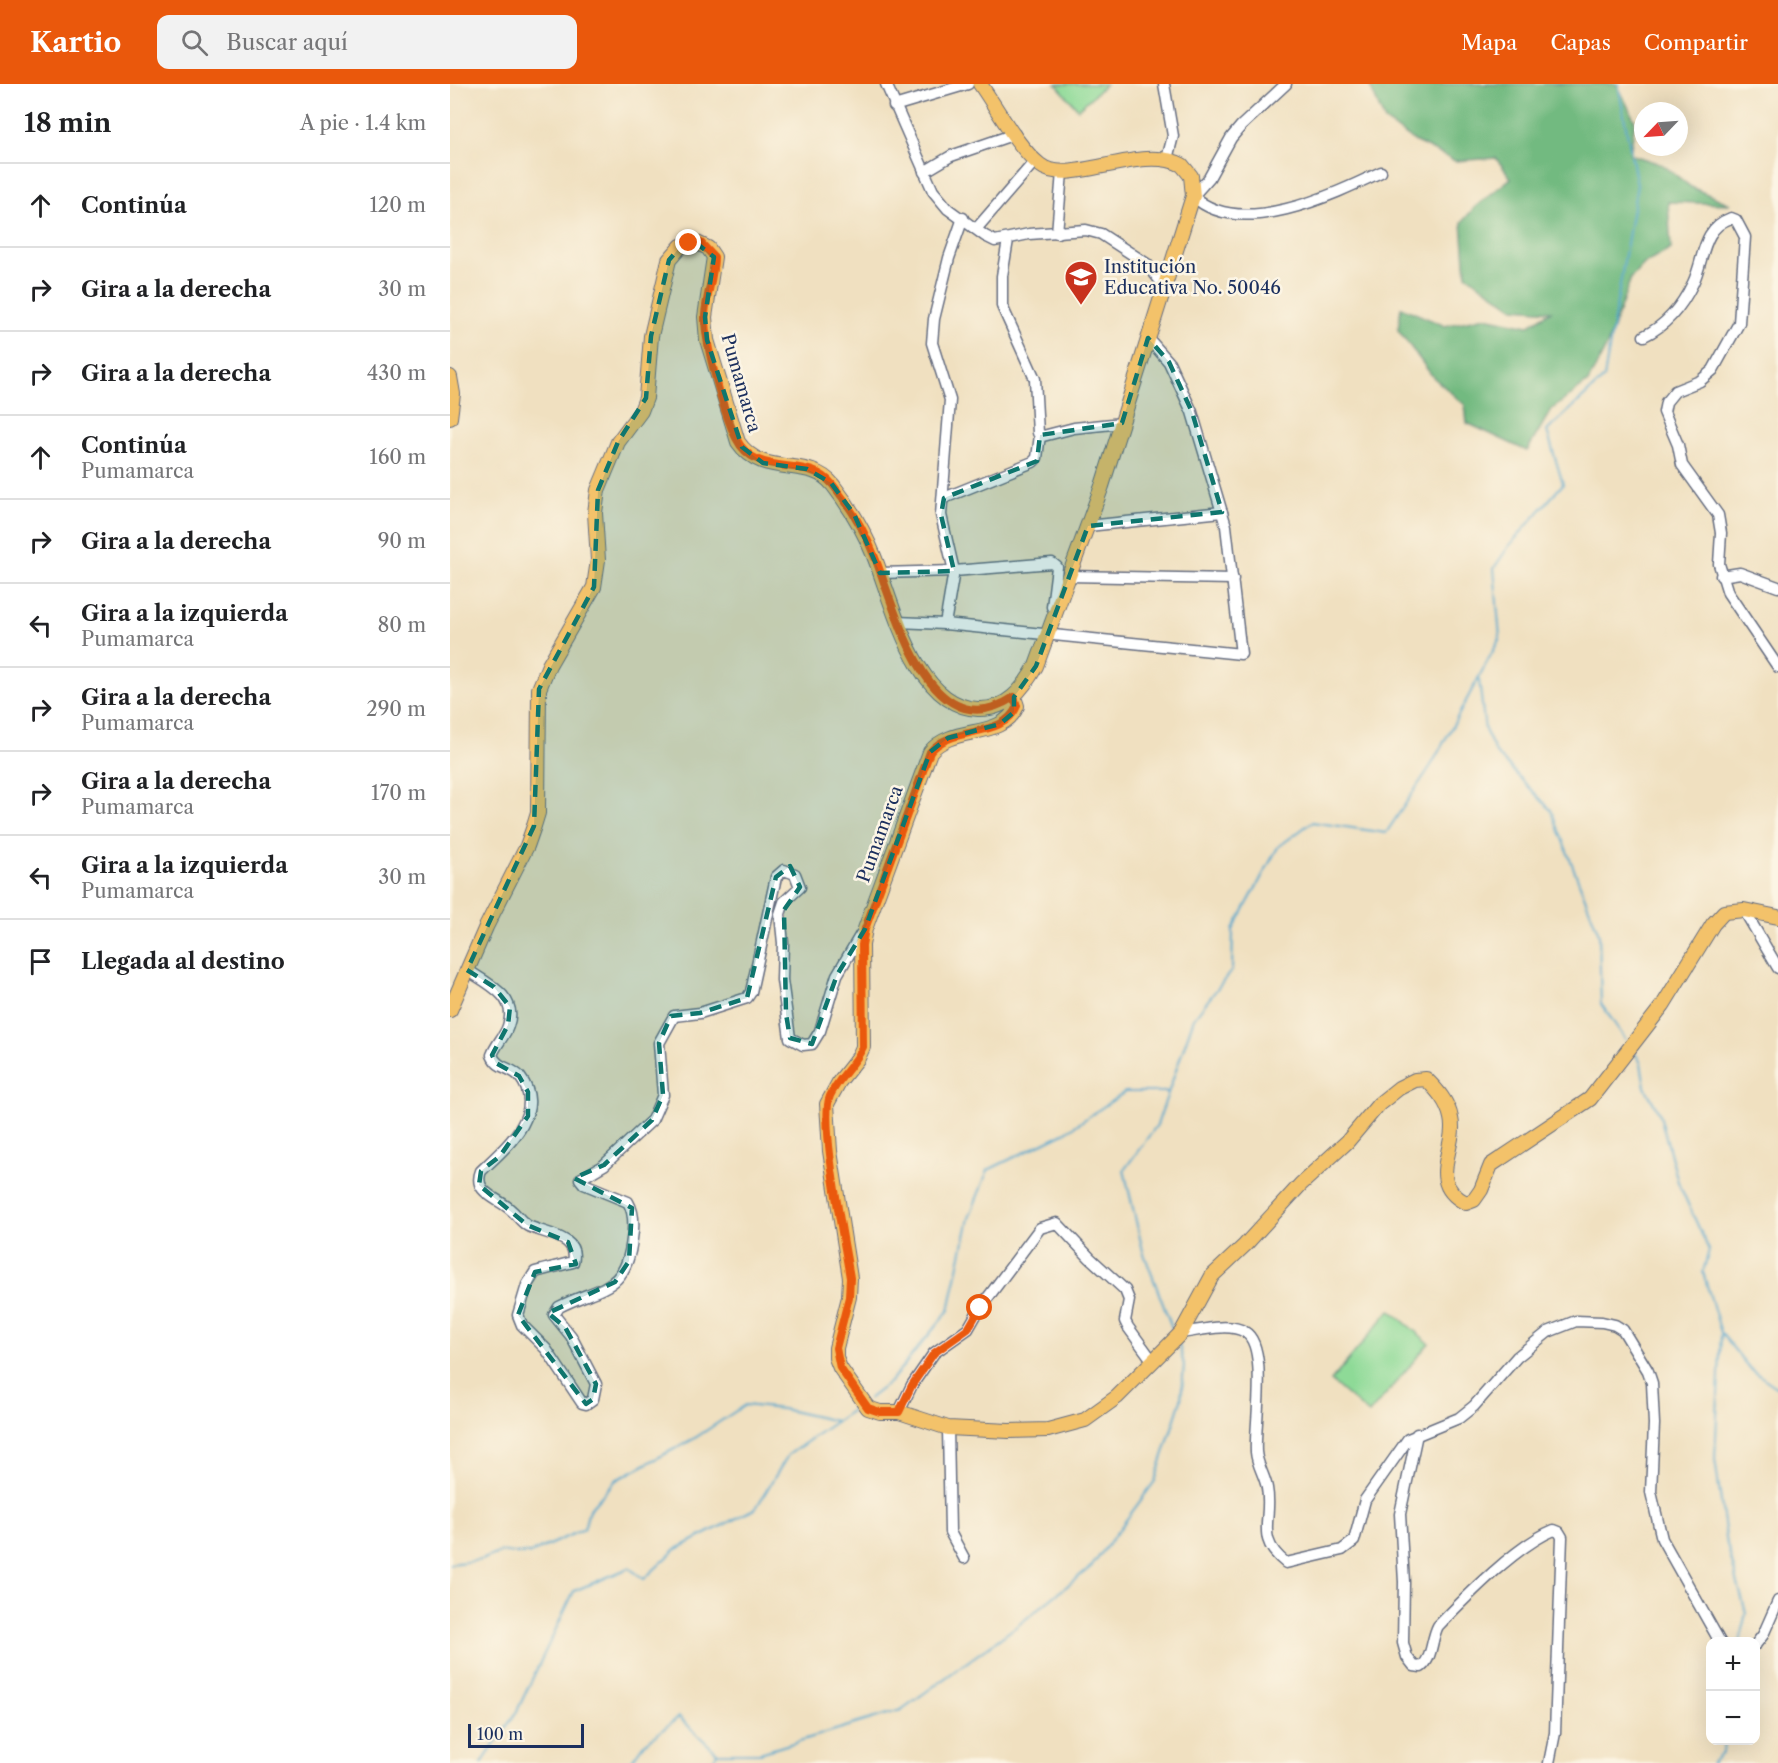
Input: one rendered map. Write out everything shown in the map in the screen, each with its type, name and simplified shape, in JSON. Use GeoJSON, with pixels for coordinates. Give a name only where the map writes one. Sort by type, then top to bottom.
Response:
{"type":"FeatureCollection","features":[{"type":"Feature","properties":{"kind":"main road"},"geometry":{"type":"LineString","coordinates":[[980,84],[1035,161],[1044,169],[1062,172],[1153,157],[1167,159],[1187,168],[1193,182],[1193,196]]}},
{"type":"Feature","properties":{"kind":"main road","name":"Pumamarca"},"geometry":{"type":"LineString","coordinates":[[450,1010],[532,833],[538,813],[539,689],[549,665],[594,587],[598,560],[595,513],[598,490],[618,442],[641,411],[646,398],[651,336],[660,293],[669,260],[681,246],[695,242],[701,243],[714,257],[705,317],[707,340],[738,442],[746,452],[763,463],[807,469],[831,483],[854,514],[912,655],[947,700],[962,707],[987,709],[1014,697],[1024,688],[1036,666],[1044,635],[1088,526],[1193,196]]}},
{"type":"Feature","properties":{"kind":"main road"},"geometry":{"type":"LineString","coordinates":[[450,377],[453,394],[450,418]]}},
{"type":"Feature","properties":{"kind":"main road","name":"Pumamarca"},"geometry":{"type":"LineString","coordinates":[[899,1412],[880,1412],[868,1408],[840,1368],[836,1358],[836,1348],[849,1297],[850,1278],[830,1151],[827,1104],[863,1047],[862,945],[865,929],[930,752],[936,744],[948,738],[1000,724],[1014,712],[1017,706],[1014,697]]}},
{"type":"Feature","properties":{"kind":"main road"},"geometry":{"type":"LineString","coordinates":[[899,1412],[948,1428],[1008,1431],[1048,1430],[1085,1420],[1117,1397],[1181,1333],[1212,1276],[1245,1245],[1301,1184],[1347,1142],[1379,1104],[1399,1088],[1415,1080],[1425,1079],[1449,1108],[1452,1120],[1445,1171],[1446,1180],[1457,1198],[1466,1203],[1474,1200],[1481,1190],[1491,1165],[1590,1099],[1663,1005],[1717,919],[1729,910],[1744,910],[1778,917]]}},
{"type":"Feature","properties":{"kind":"street"},"geometry":{"type":"LineString","coordinates":[[886,84],[933,191],[948,209],[995,241],[1029,234],[1086,230],[1101,234],[1147,264],[1165,287]]}},
{"type":"Feature","properties":{"kind":"street"},"geometry":{"type":"LineString","coordinates":[[894,106],[968,84]]}},
{"type":"Feature","properties":{"kind":"street"},"geometry":{"type":"LineString","coordinates":[[1164,84],[1173,136],[1167,159]]}},
{"type":"Feature","properties":{"kind":"street"},"geometry":{"type":"LineString","coordinates":[[1286,84],[1231,138],[1209,178],[1193,196],[1217,211],[1256,215],[1326,197],[1381,172]]}},
{"type":"Feature","properties":{"kind":"street"},"geometry":{"type":"LineString","coordinates":[[924,172],[951,156],[1015,134]]}},
{"type":"Feature","properties":{"kind":"street"},"geometry":{"type":"LineString","coordinates":[[976,228],[1035,161]]}},
{"type":"Feature","properties":{"kind":"street"},"geometry":{"type":"LineString","coordinates":[[1057,233],[1062,172]]}},
{"type":"Feature","properties":{"kind":"street"},"geometry":{"type":"LineString","coordinates":[[945,624],[954,572],[941,515],[950,400],[937,365],[932,335],[946,268],[963,218]]}},
{"type":"Feature","properties":{"kind":"street"},"geometry":{"type":"LineString","coordinates":[[1644,336],[1668,321],[1687,295],[1694,281],[1702,249],[1714,227],[1731,218],[1736,220],[1745,237],[1740,316],[1736,331],[1710,375],[1675,391],[1664,407],[1665,417],[1678,445],[1682,465],[1718,515],[1721,533],[1719,564],[1721,576],[1732,600],[1778,667]]}},
{"type":"Feature","properties":{"kind":"street"},"geometry":{"type":"LineString","coordinates":[[944,498],[1033,462],[1037,458],[1040,435],[1036,416],[1035,379],[1002,306],[1002,276],[1008,240]]}},
{"type":"Feature","properties":{"kind":"street"},"geometry":{"type":"LineString","coordinates":[[897,622],[945,624],[1240,654],[1233,579],[1222,512],[1192,412],[1169,362],[1148,338]]}},
{"type":"Feature","properties":{"kind":"street"},"geometry":{"type":"LineString","coordinates":[[1040,435],[1122,423]]}},
{"type":"Feature","properties":{"kind":"street"},"geometry":{"type":"LineString","coordinates":[[1088,526],[1222,512]]}},
{"type":"Feature","properties":{"kind":"street"},"geometry":{"type":"LineString","coordinates":[[880,573],[954,572],[1055,564],[1055,600],[1044,635]]}},
{"type":"Feature","properties":{"kind":"street"},"geometry":{"type":"LineString","coordinates":[[1721,576],[1740,573],[1778,587]]}},
{"type":"Feature","properties":{"kind":"street"},"geometry":{"type":"LineString","coordinates":[[1068,576],[1233,579]]}},
{"type":"Feature","properties":{"kind":"street"},"geometry":{"type":"LineString","coordinates":[[467,970],[505,997],[510,1007],[508,1025],[492,1055],[496,1063],[519,1076],[528,1092],[528,1116],[500,1156],[481,1171],[480,1185],[483,1191],[510,1209],[527,1225],[568,1242],[573,1249],[573,1262],[535,1272],[526,1285],[518,1315],[522,1326],[546,1349],[582,1402],[586,1404],[593,1399],[596,1384],[571,1336],[554,1315],[559,1307],[615,1282],[629,1262],[633,1235],[632,1208],[628,1202],[584,1184],[580,1179],[604,1165],[652,1120],[663,1095],[659,1048],[669,1022],[674,1016],[700,1013],[747,998],[751,992],[776,877],[784,870],[795,874],[800,887],[784,902],[780,914],[786,1014],[790,1038],[796,1042],[812,1044],[820,1030],[837,975],[865,929]]}},
{"type":"Feature","properties":{"kind":"street"},"geometry":{"type":"LineString","coordinates":[[1744,910],[1778,968]]}},
{"type":"Feature","properties":{"kind":"street"},"geometry":{"type":"LineString","coordinates":[[899,1412],[912,1385],[934,1353],[968,1329],[980,1308],[1040,1228],[1050,1223],[1058,1223],[1090,1258],[1125,1290],[1129,1300],[1125,1321],[1152,1360]]}},
{"type":"Feature","properties":{"kind":"street"},"geometry":{"type":"LineString","coordinates":[[1181,1333],[1230,1329],[1245,1332],[1254,1342],[1258,1381],[1256,1444],[1257,1457],[1267,1487],[1267,1540],[1274,1554],[1286,1563],[1342,1550],[1354,1541],[1365,1500],[1408,1439],[1459,1418],[1474,1406],[1517,1357],[1548,1332],[1576,1321],[1615,1324],[1630,1340],[1652,1383],[1654,1424],[1651,1492],[1662,1539],[1718,1637]]}},
{"type":"Feature","properties":{"kind":"street"},"geometry":{"type":"LineString","coordinates":[[948,1428],[950,1532],[964,1558]]}},
{"type":"Feature","properties":{"kind":"street"},"geometry":{"type":"LineString","coordinates":[[1417,1434],[1400,1514],[1404,1582],[1403,1643],[1407,1657],[1414,1666],[1421,1667],[1428,1662],[1433,1636],[1438,1626],[1517,1552],[1539,1536],[1554,1530],[1562,1537],[1555,1733],[1549,1763]]}},
{"type":"Feature","properties":{"kind":"street"},"geometry":{"type":"LineString","coordinates":[[1760,1638],[1778,1601]]}},
{"type":"Feature","properties":{"kind":"highlighted area"},"geometry":{"type":"Polygon","coordinates":[[[695,242],[714,257],[705,317],[707,340],[742,447],[763,463],[807,469],[831,483],[854,514],[880,573],[954,571],[941,515],[944,498],[1037,461],[1040,435],[1122,423],[1148,338],[1169,362],[1192,412],[1222,512],[1088,526],[1036,666],[1014,697],[1014,712],[1000,724],[948,738],[930,752],[865,929],[837,975],[812,1044],[790,1038],[786,1014],[784,910],[800,887],[790,866],[776,877],[747,998],[700,1013],[671,1016],[659,1043],[663,1095],[652,1120],[604,1165],[574,1178],[632,1208],[629,1261],[615,1282],[548,1313],[565,1327],[596,1384],[593,1399],[586,1404],[518,1315],[535,1272],[576,1264],[568,1242],[527,1225],[479,1185],[481,1171],[500,1156],[528,1116],[528,1092],[519,1076],[496,1063],[492,1055],[508,1025],[510,1007],[494,987],[467,970],[534,826],[539,689],[594,587],[598,490],[618,442],[646,398],[651,336],[669,260],[681,246],[695,242]]]}},
{"type":"Feature","properties":{"kind":"green space"},"geometry":{"type":"Polygon","coordinates":[[[1056,84],[1106,84],[1078,109],[1056,84]]]}},
{"type":"Feature","properties":{"kind":"green space"},"geometry":{"type":"Polygon","coordinates":[[[1369,84],[1617,84],[1634,119],[1630,154],[1663,165],[1691,187],[1730,204],[1668,202],[1671,249],[1644,264],[1631,278],[1608,343],[1588,382],[1551,410],[1527,451],[1467,423],[1465,405],[1433,377],[1398,330],[1401,307],[1445,326],[1485,317],[1528,326],[1551,311],[1514,308],[1466,275],[1462,222],[1475,207],[1511,178],[1496,158],[1455,161],[1416,142],[1385,121],[1369,84]]]}},
{"type":"Feature","properties":{"kind":"green space"},"geometry":{"type":"Polygon","coordinates":[[[1390,1310],[1429,1343],[1369,1414],[1331,1381],[1390,1310]]]}},
{"type":"Feature","properties":{"kind":"waterway"},"geometry":{"type":"LineString","coordinates":[[1172,1328],[1143,1251],[1124,1170],[1157,1125],[1194,1018],[1232,970],[1233,930],[1278,847],[1312,822],[1386,833],[1432,764],[1500,638],[1494,568],[1509,546],[1563,484],[1547,431],[1604,378],[1637,185],[1618,84]]}},
{"type":"Feature","properties":{"kind":"waterway"},"geometry":{"type":"LineString","coordinates":[[1479,680],[1485,730],[1496,753],[1551,810],[1599,934],[1601,1004],[1626,1040]]}},
{"type":"Feature","properties":{"kind":"waterway"},"geometry":{"type":"LineString","coordinates":[[1634,1052],[1641,1063],[1645,1087],[1660,1115],[1678,1182],[1709,1250],[1703,1272],[1721,1333],[1715,1459],[1727,1544],[1746,1613],[1740,1637]]}},
{"type":"Feature","properties":{"kind":"waterway"},"geometry":{"type":"LineString","coordinates":[[868,1399],[890,1382],[949,1310],[969,1218],[988,1170],[1066,1132],[1125,1092],[1168,1092]]}},
{"type":"Feature","properties":{"kind":"waterway"},"geometry":{"type":"LineString","coordinates":[[1721,1333],[1750,1369],[1778,1388]]}},
{"type":"Feature","properties":{"kind":"waterway"},"geometry":{"type":"LineString","coordinates":[[630,1763],[643,1745],[679,1717],[717,1753],[760,1753],[901,1710],[1017,1626],[1092,1566],[1155,1481],[1181,1400],[1184,1365],[1179,1345]]}},
{"type":"Feature","properties":{"kind":"waterway"},"geometry":{"type":"LineString","coordinates":[[482,1763],[517,1711],[574,1591],[629,1568],[644,1579],[675,1550],[756,1508],[788,1455],[861,1404]]}},
{"type":"Feature","properties":{"kind":"waterway"},"geometry":{"type":"LineString","coordinates":[[450,1564],[481,1560],[501,1552],[529,1554],[584,1529],[589,1510],[616,1480],[695,1438],[745,1405],[782,1409],[836,1421]]}},
{"type":"Feature","properties":{"kind":"waterway"},"geometry":{"type":"LineString","coordinates":[[1712,1763],[1723,1753],[1724,1745]]}},
{"type":"Feature","properties":{"kind":"waterway"},"geometry":{"type":"LineString","coordinates":[[712,1763],[717,1753]]}},
{"type":"Feature","properties":{"kind":"place","name":"Institución Educativa No. 50046"},"geometry":{"type":"Point","coordinates":[1081,306]}},
{"type":"Feature","properties":{"kind":"route"},"geometry":{"type":"LineString","coordinates":[[689,243],[701,243],[714,257],[705,317],[707,340],[732,430],[738,442],[746,452],[763,463],[771,466],[807,469],[820,474],[831,483],[854,514],[874,555],[897,622],[912,655],[940,694],[952,704],[968,708],[987,709],[1014,697],[1017,706],[1014,712],[1000,724],[988,729],[967,731],[948,738],[936,744],[930,752],[865,929],[862,945],[865,1037],[863,1047],[858,1058],[830,1095],[827,1104],[830,1151],[850,1278],[845,1320],[836,1348],[836,1358],[840,1368],[868,1408],[880,1412],[899,1412],[912,1385],[934,1353],[968,1329],[980,1308]]}}]}
